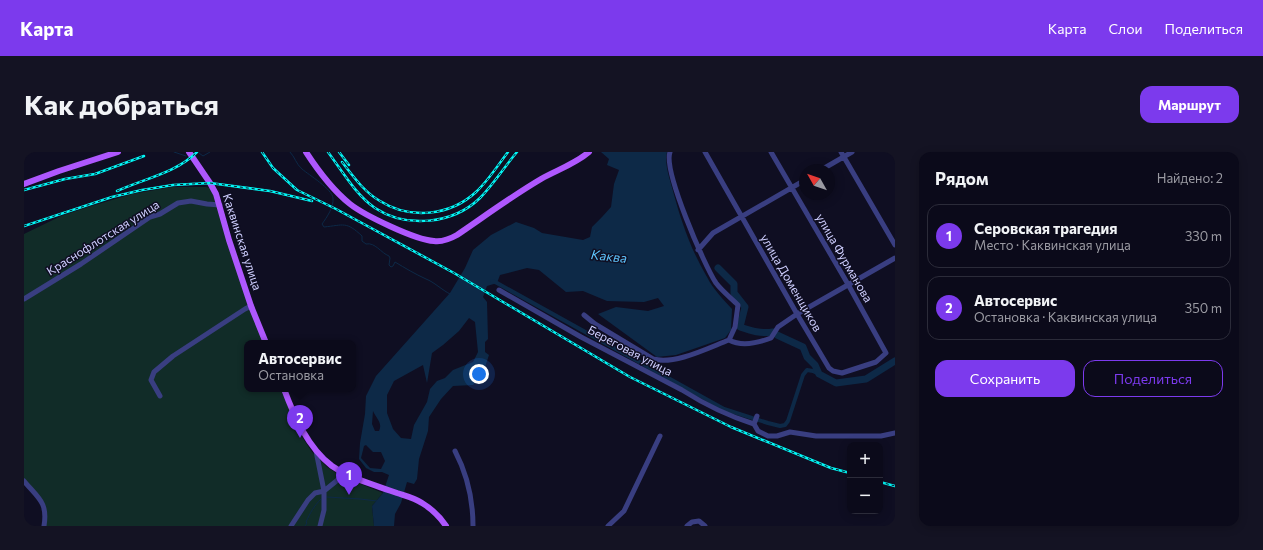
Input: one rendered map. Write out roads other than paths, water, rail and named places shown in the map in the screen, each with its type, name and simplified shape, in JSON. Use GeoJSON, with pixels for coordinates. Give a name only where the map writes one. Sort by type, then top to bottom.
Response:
{"type":"FeatureCollection","features":[{"type":"Feature","properties":{"kind":"main road"},"geometry":{"type":"LineString","coordinates":[[24,184],[118,152]]}},
{"type":"Feature","properties":{"kind":"main road","name":"Каквинская улица"},"geometry":{"type":"LineString","coordinates":[[189,152],[210,183],[220,205],[229,240],[265,340]]}},
{"type":"Feature","properties":{"kind":"main road"},"geometry":{"type":"LineString","coordinates":[[306,152],[338,192],[354,207],[408,234],[433,242],[445,240],[457,235],[541,179],[577,161],[589,152]]}},
{"type":"Feature","properties":{"kind":"main road"},"geometry":{"type":"LineString","coordinates":[[285,392],[299,422],[316,450],[332,465],[345,474],[413,498],[433,510],[446,526]]}},
{"type":"Feature","properties":{"kind":"street"},"geometry":{"type":"LineString","coordinates":[[584,315],[595,324],[653,359],[661,361],[690,355],[729,340],[735,327],[738,305],[717,284],[698,250],[686,221],[673,178],[669,161],[670,152]]}},
{"type":"Feature","properties":{"kind":"street","name":"улица Доменщиков"},"geometry":{"type":"LineString","coordinates":[[705,152],[830,370],[842,373],[876,362],[886,353]]}},
{"type":"Feature","properties":{"kind":"street","name":"улица Фурманова"},"geometry":{"type":"LineString","coordinates":[[771,152],[886,353]]}},
{"type":"Feature","properties":{"kind":"street"},"geometry":{"type":"LineString","coordinates":[[829,164],[842,154],[852,152]]}},
{"type":"Feature","properties":{"kind":"street"},"geometry":{"type":"LineString","coordinates":[[842,154],[895,245]]}},
{"type":"Feature","properties":{"kind":"street"},"geometry":{"type":"LineString","coordinates":[[698,250],[713,233],[799,184]]}},
{"type":"Feature","properties":{"kind":"street","name":"Краснофлотская улица"},"geometry":{"type":"LineString","coordinates":[[24,299],[81,264],[150,217],[160,214],[178,203],[191,201],[220,205]]}},
{"type":"Feature","properties":{"kind":"street"},"geometry":{"type":"LineString","coordinates":[[729,340],[734,343],[745,343],[758,342],[771,338],[778,326],[895,258]]}},
{"type":"Feature","properties":{"kind":"street","name":"Береговая улица"},"geometry":{"type":"LineString","coordinates":[[499,290],[581,337],[682,390],[697,400],[736,419],[754,424]]}},
{"type":"Feature","properties":{"kind":"street"},"geometry":{"type":"LineString","coordinates":[[160,396],[151,380],[154,372],[173,356],[245,309],[252,306]]}},
{"type":"Feature","properties":{"kind":"street"},"geometry":{"type":"LineString","coordinates":[[757,416],[754,424],[758,431],[768,436],[777,436],[790,432],[816,436],[881,436],[895,433]]}},
{"type":"Feature","properties":{"kind":"street"},"geometry":{"type":"LineString","coordinates":[[608,526],[624,511],[660,436]]}},
{"type":"Feature","properties":{"kind":"street"},"geometry":{"type":"LineString","coordinates":[[316,450],[324,491],[324,510],[320,526]]}},
{"type":"Feature","properties":{"kind":"street"},"geometry":{"type":"LineString","coordinates":[[455,451],[462,464],[470,495],[473,526]]}},
{"type":"Feature","properties":{"kind":"street"},"geometry":{"type":"LineString","coordinates":[[291,526],[308,500],[315,493],[324,491],[345,474]]}},
{"type":"Feature","properties":{"kind":"street"},"geometry":{"type":"LineString","coordinates":[[24,481],[44,505],[44,526]]}},
{"type":"Feature","properties":{"kind":"street"},"geometry":{"type":"LineString","coordinates":[[687,526],[692,522],[699,520],[705,526]]}},
{"type":"Feature","properties":{"kind":"water","name":"Каква"},"geometry":{"type":"Polygon","coordinates":[[[601,152],[667,152],[666,161],[668,172],[683,224],[691,246],[709,281],[718,294],[732,309],[731,330],[725,338],[676,355],[657,357],[598,314],[616,307],[648,311],[664,306],[658,298],[644,302],[607,301],[583,291],[566,292],[539,270],[527,268],[500,275],[497,283],[487,286],[483,297],[487,302],[488,339],[485,342],[485,352],[489,355],[484,370],[475,376],[476,382],[473,385],[453,386],[441,399],[429,417],[428,431],[419,459],[417,479],[414,484],[407,482],[401,503],[395,514],[394,526],[374,526],[372,506],[383,493],[389,475],[382,472],[374,472],[366,468],[359,459],[366,396],[376,376],[450,293],[465,268],[473,250],[491,235],[516,222],[534,228],[542,233],[583,240],[590,237],[592,227],[611,207],[614,184],[619,170],[607,165],[609,159],[601,152]],[[469,318],[459,331],[432,353],[427,383],[423,365],[394,381],[387,395],[387,413],[393,429],[401,438],[411,439],[414,425],[427,402],[430,389],[437,381],[445,378],[453,370],[473,362],[478,352],[475,322],[469,318]],[[373,411],[372,424],[375,431],[379,431],[380,423],[373,411]],[[366,445],[364,446],[361,458],[370,468],[381,469],[385,461],[381,452],[373,452],[366,445]]]}},
{"type":"Feature","properties":{"kind":"waterway"},"geometry":{"type":"LineString","coordinates":[[174,152],[186,156]]}},
{"type":"Feature","properties":{"kind":"waterway"},"geometry":{"type":"LineString","coordinates":[[199,153],[203,156],[210,152]]}},
{"type":"Feature","properties":{"kind":"waterway"},"geometry":{"type":"LineString","coordinates":[[290,152],[300,167],[325,186],[332,194],[333,201],[330,212],[322,224],[324,227],[344,225],[352,228],[362,236],[362,241],[366,244],[375,246],[389,256],[389,265],[391,267],[395,262],[432,282],[450,294]]}},
{"type":"Feature","properties":{"kind":"waterway"},"geometry":{"type":"LineString","coordinates":[[718,268],[734,284],[734,293],[745,307],[740,327],[753,331],[773,332]]}},
{"type":"Feature","properties":{"kind":"waterway"},"geometry":{"type":"LineString","coordinates":[[492,281],[724,409],[768,423],[780,426],[785,425],[788,421],[803,375],[807,370],[819,374]]}},
{"type":"Feature","properties":{"kind":"waterway"},"geometry":{"type":"LineString","coordinates":[[777,335],[803,347],[807,357],[815,365],[819,374],[836,383],[866,379],[895,361]]}},
{"type":"Feature","properties":{"kind":"waterway"},"geometry":{"type":"LineString","coordinates":[[327,497],[377,501]]}},
{"type":"Feature","properties":{"kind":"waterway"},"geometry":{"type":"LineString","coordinates":[[305,526],[316,504],[321,499]]}},
{"type":"Feature","properties":{"kind":"railway"},"geometry":{"type":"LineString","coordinates":[[117,191],[159,175],[189,159],[197,152]]}},
{"type":"Feature","properties":{"kind":"railway"},"geometry":{"type":"LineString","coordinates":[[262,152],[273,168],[297,190],[336,209],[454,273],[630,377],[731,427],[831,468],[847,472]]}},
{"type":"Feature","properties":{"kind":"railway"},"geometry":{"type":"LineString","coordinates":[[328,152],[350,182],[368,203],[388,215],[415,221],[429,221],[443,218],[469,207],[485,193],[517,152]]}},
{"type":"Feature","properties":{"kind":"railway"},"geometry":{"type":"LineString","coordinates":[[339,152],[349,165]]}},
{"type":"Feature","properties":{"kind":"railway"},"geometry":{"type":"LineString","coordinates":[[342,162],[364,188],[380,201],[404,211],[430,213],[454,206],[466,200],[485,183],[508,152]]}},
{"type":"Feature","properties":{"kind":"railway"},"geometry":{"type":"LineString","coordinates":[[24,190],[65,179],[95,174],[144,156]]}},
{"type":"Feature","properties":{"kind":"railway"},"geometry":{"type":"LineString","coordinates":[[24,226],[112,197],[173,185],[210,183],[270,191],[312,201]]}},
{"type":"Feature","properties":{"kind":"railway"},"geometry":{"type":"LineString","coordinates":[[883,483],[895,486]]}},
{"type":"Feature","properties":{"kind":"place","name":"Автосервис"},"geometry":{"type":"Point","coordinates":[300,438]}},
{"type":"Feature","properties":{"kind":"place","name":"Серовская трагедия"},"geometry":{"type":"Point","coordinates":[349,495]}}]}
